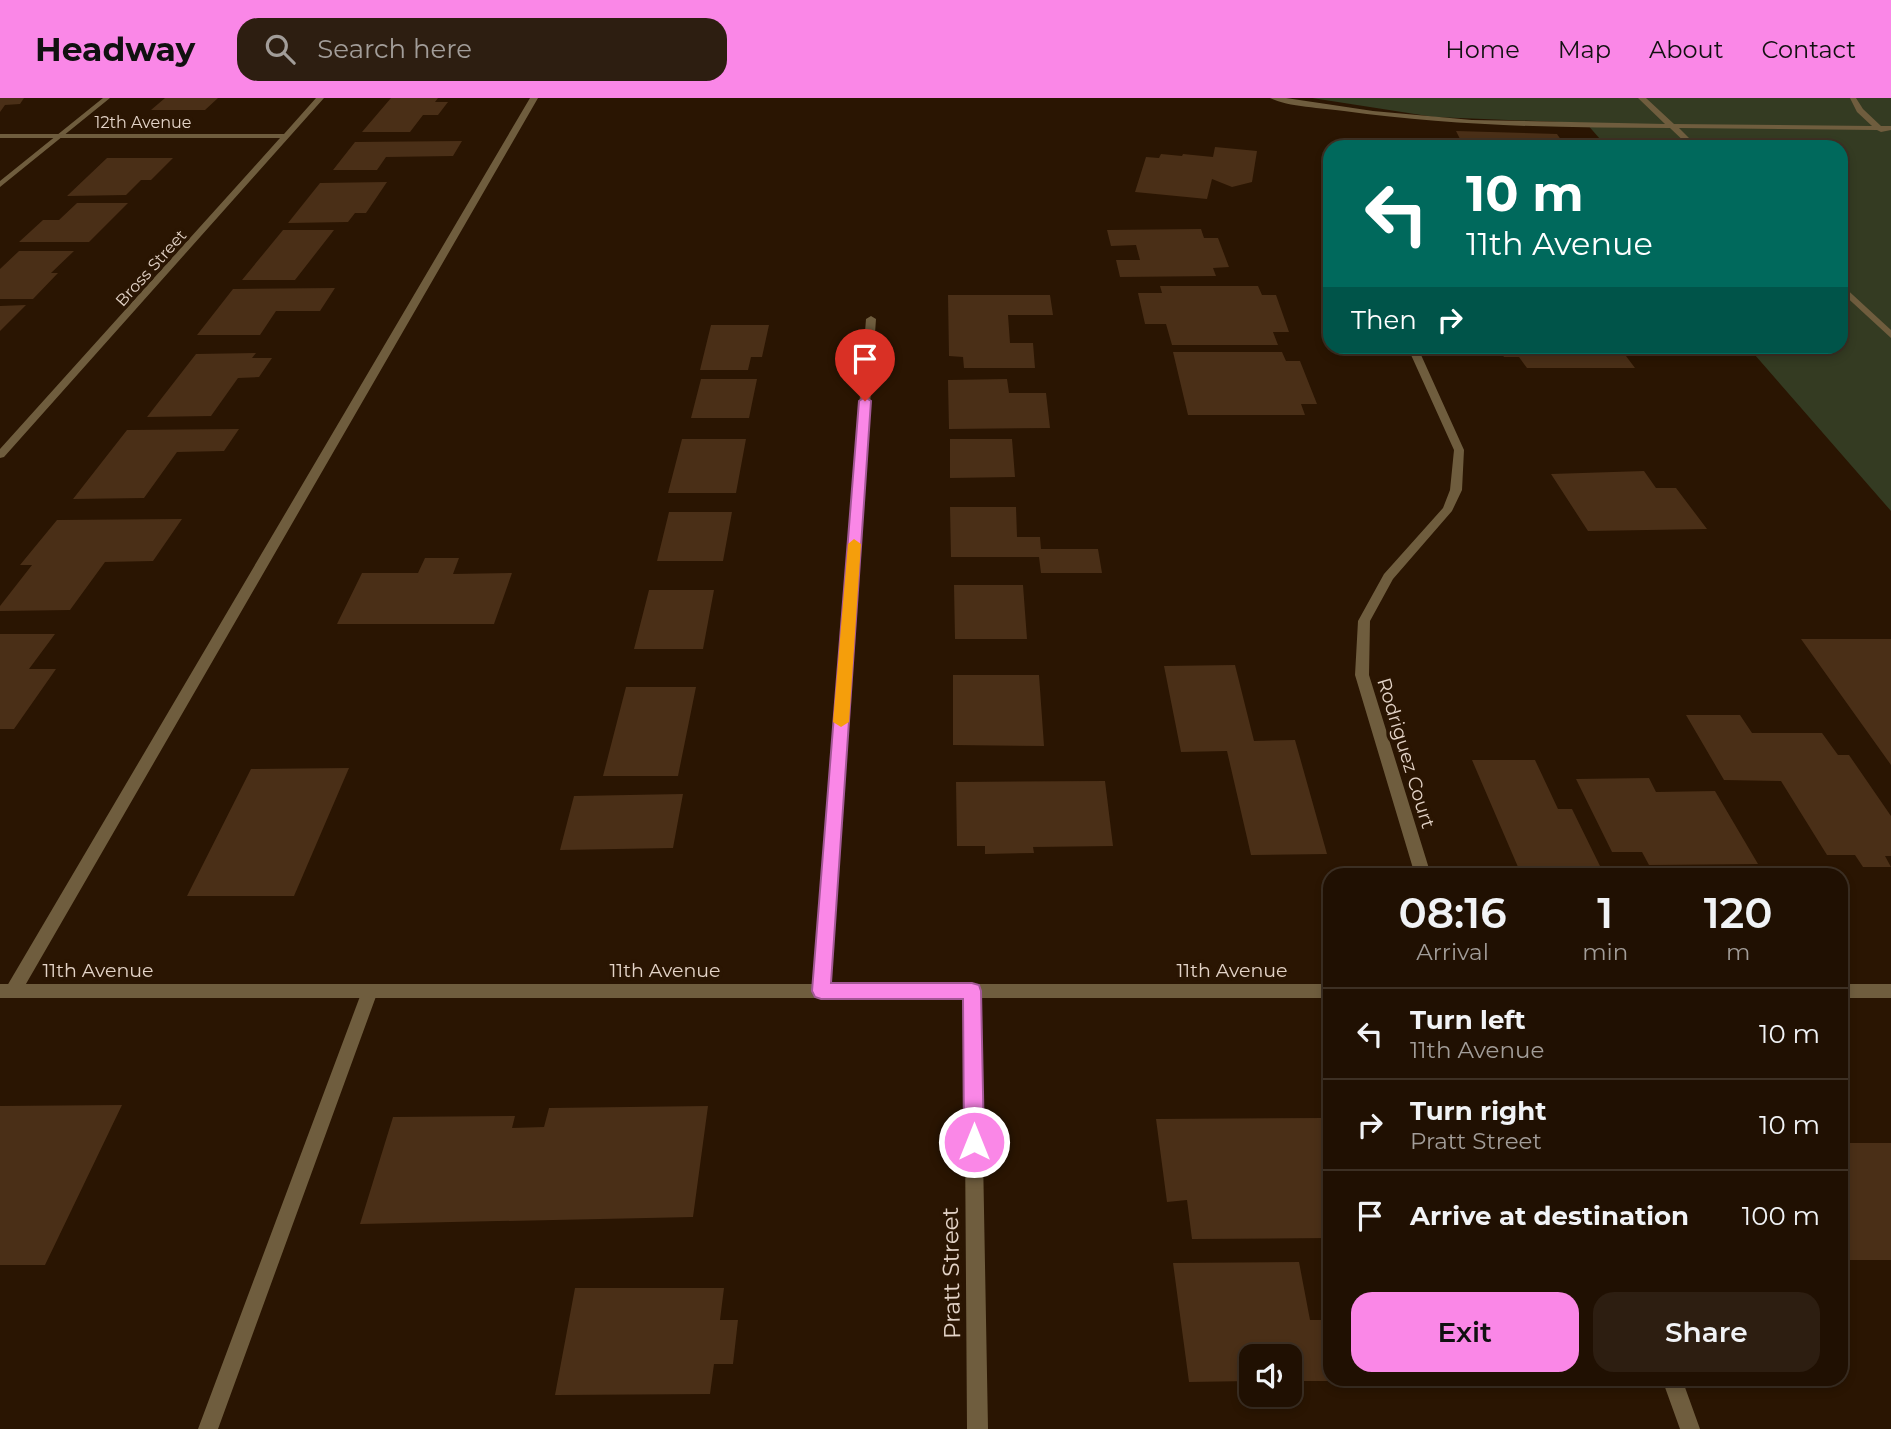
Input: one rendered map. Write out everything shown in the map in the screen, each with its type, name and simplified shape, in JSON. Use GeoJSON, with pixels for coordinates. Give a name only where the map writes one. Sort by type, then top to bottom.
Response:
{"type":"FeatureCollection","features":[{"type":"Feature","properties":{"kind":"street"},"geometry":{"type":"LineString","coordinates":[[0,185],[107,98]]}},
{"type":"Feature","properties":{"kind":"street","name":"Bross Street"},"geometry":{"type":"LineString","coordinates":[[0,455],[320,98]]}},
{"type":"Feature","properties":{"kind":"street"},"geometry":{"type":"LineString","coordinates":[[7,991],[534,98]]}},
{"type":"Feature","properties":{"kind":"street"},"geometry":{"type":"LineString","coordinates":[[1274,98],[1397,117],[1465,123],[1891,128]]}},
{"type":"Feature","properties":{"kind":"street"},"geometry":{"type":"LineString","coordinates":[[1642,98],[1687,140]]}},
{"type":"Feature","properties":{"kind":"street"},"geometry":{"type":"LineString","coordinates":[[1853,98],[1860,110],[1891,137]]}},
{"type":"Feature","properties":{"kind":"street","name":"12th Avenue"},"geometry":{"type":"LineString","coordinates":[[0,136],[286,136]]}},
{"type":"Feature","properties":{"kind":"street"},"geometry":{"type":"LineString","coordinates":[[1848,294],[1891,335]]}},
{"type":"Feature","properties":{"kind":"street"},"geometry":{"type":"LineString","coordinates":[[821,991],[871,320]]}},
{"type":"Feature","properties":{"kind":"street","name":"Rodriguez Court"},"geometry":{"type":"LineString","coordinates":[[1416,354],[1460,450],[1456,490],[1448,509],[1388,577],[1364,621],[1362,675],[1421,868]]}},
{"type":"Feature","properties":{"kind":"street","name":"11th Avenue"},"geometry":{"type":"LineString","coordinates":[[7,991],[1323,991]]}},
{"type":"Feature","properties":{"kind":"street"},"geometry":{"type":"LineString","coordinates":[[208,1429],[370,991]]}},
{"type":"Feature","properties":{"kind":"street","name":"Pratt Street"},"geometry":{"type":"LineString","coordinates":[[972,991],[977,1429]]}},
{"type":"Feature","properties":{"kind":"street"},"geometry":{"type":"LineString","coordinates":[[1848,991],[1891,991]]}},
{"type":"Feature","properties":{"kind":"street"},"geometry":{"type":"LineString","coordinates":[[1675,1386],[1690,1429]]}},
{"type":"Feature","properties":{"kind":"green space"},"geometry":{"type":"Polygon","coordinates":[[[1312,98],[1891,98],[1891,511],[1754,354],[1848,354],[1848,140],[1601,140],[1586,123],[1434,117],[1312,98]]]}},
{"type":"Feature","properties":{"kind":"building"},"geometry":{"type":"Polygon","coordinates":[[[0,98],[24,98],[20,104],[5,105],[0,112],[0,98]]]}},
{"type":"Feature","properties":{"kind":"building"},"geometry":{"type":"Polygon","coordinates":[[[165,98],[218,98],[205,110],[151,110],[165,98]]]}},
{"type":"Feature","properties":{"kind":"building"},"geometry":{"type":"Polygon","coordinates":[[[391,98],[438,98],[435,102],[448,102],[438,115],[423,115],[410,132],[362,132],[391,98]]]}},
{"type":"Feature","properties":{"kind":"building"},"geometry":{"type":"Polygon","coordinates":[[[1456,131],[1557,134],[1561,140],[1460,140],[1456,131]]]}},
{"type":"Feature","properties":{"kind":"building"},"geometry":{"type":"Polygon","coordinates":[[[462,141],[453,156],[386,157],[377,170],[333,170],[355,142],[462,141]]]}},
{"type":"Feature","properties":{"kind":"building"},"geometry":{"type":"Polygon","coordinates":[[[1215,147],[1257,151],[1252,182],[1232,187],[1212,179],[1207,199],[1135,192],[1146,157],[1183,154],[1213,157],[1215,147]]]}},
{"type":"Feature","properties":{"kind":"building"},"geometry":{"type":"Polygon","coordinates":[[[107,158],[173,158],[151,180],[141,180],[126,195],[67,196],[107,158]]]}},
{"type":"Feature","properties":{"kind":"building"},"geometry":{"type":"Polygon","coordinates":[[[387,182],[366,213],[355,213],[348,222],[288,223],[320,183],[387,182]]]}},
{"type":"Feature","properties":{"kind":"building"},"geometry":{"type":"Polygon","coordinates":[[[77,203],[128,203],[89,242],[19,242],[43,220],[59,220],[77,203]]]}},
{"type":"Feature","properties":{"kind":"building"},"geometry":{"type":"Polygon","coordinates":[[[1201,229],[1204,238],[1218,238],[1229,267],[1213,268],[1216,276],[1120,277],[1116,260],[1140,260],[1136,245],[1111,246],[1107,230],[1201,229]]]}},
{"type":"Feature","properties":{"kind":"building"},"geometry":{"type":"Polygon","coordinates":[[[283,230],[334,230],[295,280],[242,280],[283,230]]]}},
{"type":"Feature","properties":{"kind":"building"},"geometry":{"type":"Polygon","coordinates":[[[19,251],[74,251],[51,273],[58,273],[33,299],[0,299],[0,269],[19,251]]]}},
{"type":"Feature","properties":{"kind":"building"},"geometry":{"type":"Polygon","coordinates":[[[1160,286],[1258,286],[1262,295],[1276,295],[1289,332],[1273,332],[1278,345],[1172,345],[1166,324],[1145,324],[1138,293],[1162,293],[1160,286]]]}},
{"type":"Feature","properties":{"kind":"building"},"geometry":{"type":"Polygon","coordinates":[[[335,288],[320,311],[276,311],[260,335],[197,335],[233,289],[335,288]]]}},
{"type":"Feature","properties":{"kind":"building"},"geometry":{"type":"Polygon","coordinates":[[[948,295],[1050,295],[1053,315],[1008,315],[1010,343],[1033,343],[1035,368],[964,368],[963,357],[949,356],[948,295]]]}},
{"type":"Feature","properties":{"kind":"building"},"geometry":{"type":"Polygon","coordinates":[[[26,305],[0,331],[0,306],[26,305]]]}},
{"type":"Feature","properties":{"kind":"building"},"geometry":{"type":"Polygon","coordinates":[[[711,325],[769,325],[762,357],[751,357],[748,370],[700,370],[711,325]]]}},
{"type":"Feature","properties":{"kind":"building"},"geometry":{"type":"Polygon","coordinates":[[[1173,352],[1282,352],[1286,361],[1300,361],[1317,404],[1301,404],[1305,415],[1188,415],[1173,352]]]}},
{"type":"Feature","properties":{"kind":"building"},"geometry":{"type":"Polygon","coordinates":[[[256,353],[252,358],[272,358],[259,377],[238,378],[211,416],[147,417],[196,354],[256,353]]]}},
{"type":"Feature","properties":{"kind":"building"},"geometry":{"type":"Polygon","coordinates":[[[1502,354],[1624,354],[1635,368],[1527,368],[1519,357],[1504,357],[1502,354]]]}},
{"type":"Feature","properties":{"kind":"building"},"geometry":{"type":"Polygon","coordinates":[[[701,379],[757,379],[749,418],[691,418],[701,379]]]}},
{"type":"Feature","properties":{"kind":"building"},"geometry":{"type":"Polygon","coordinates":[[[1007,379],[1009,393],[1046,393],[1050,428],[949,429],[948,380],[1007,379]]]}},
{"type":"Feature","properties":{"kind":"building"},"geometry":{"type":"Polygon","coordinates":[[[239,429],[224,451],[177,452],[144,498],[73,499],[127,430],[239,429]]]}},
{"type":"Feature","properties":{"kind":"building"},"geometry":{"type":"Polygon","coordinates":[[[682,439],[746,439],[736,493],[668,493],[682,439]]]}},
{"type":"Feature","properties":{"kind":"building"},"geometry":{"type":"Polygon","coordinates":[[[950,439],[1012,439],[1015,477],[950,478],[950,439]]]}},
{"type":"Feature","properties":{"kind":"building"},"geometry":{"type":"Polygon","coordinates":[[[1644,471],[1656,488],[1676,488],[1707,529],[1588,531],[1551,474],[1644,471]]]}},
{"type":"Feature","properties":{"kind":"building"},"geometry":{"type":"Polygon","coordinates":[[[950,507],[1016,507],[1017,537],[1040,537],[1041,549],[1098,549],[1102,573],[1041,573],[1039,557],[951,557],[950,507]]]}},
{"type":"Feature","properties":{"kind":"building"},"geometry":{"type":"Polygon","coordinates":[[[669,512],[732,512],[723,561],[657,561],[669,512]]]}},
{"type":"Feature","properties":{"kind":"building"},"geometry":{"type":"Polygon","coordinates":[[[182,519],[153,561],[105,562],[70,610],[0,611],[0,606],[32,565],[20,565],[57,520],[182,519]]]}},
{"type":"Feature","properties":{"kind":"building"},"geometry":{"type":"Polygon","coordinates":[[[425,558],[459,558],[453,574],[512,573],[494,624],[337,624],[362,573],[418,573],[425,558]]]}},
{"type":"Feature","properties":{"kind":"building"},"geometry":{"type":"Polygon","coordinates":[[[954,585],[1023,585],[1027,639],[955,639],[954,585]]]}},
{"type":"Feature","properties":{"kind":"building"},"geometry":{"type":"Polygon","coordinates":[[[649,590],[714,590],[703,649],[634,649],[649,590]]]}},
{"type":"Feature","properties":{"kind":"building"},"geometry":{"type":"Polygon","coordinates":[[[0,634],[55,634],[29,669],[56,669],[14,729],[0,729],[0,634]]]}},
{"type":"Feature","properties":{"kind":"building"},"geometry":{"type":"Polygon","coordinates":[[[1801,639],[1891,639],[1891,765],[1801,639]]]}},
{"type":"Feature","properties":{"kind":"building"},"geometry":{"type":"Polygon","coordinates":[[[1235,665],[1254,741],[1295,740],[1327,854],[1251,855],[1227,751],[1181,752],[1164,666],[1235,665]]]}},
{"type":"Feature","properties":{"kind":"building"},"geometry":{"type":"Polygon","coordinates":[[[953,675],[1039,675],[1044,746],[953,745],[953,675]]]}},
{"type":"Feature","properties":{"kind":"building"},"geometry":{"type":"Polygon","coordinates":[[[626,687],[696,687],[678,776],[603,776],[626,687]]]}},
{"type":"Feature","properties":{"kind":"building"},"geometry":{"type":"Polygon","coordinates":[[[1686,715],[1740,715],[1752,733],[1822,733],[1838,755],[1849,755],[1891,816],[1891,856],[1885,856],[1891,867],[1863,867],[1855,855],[1827,855],[1781,781],[1724,780],[1686,715]]]}},
{"type":"Feature","properties":{"kind":"building"},"geometry":{"type":"Polygon","coordinates":[[[1472,760],[1535,760],[1558,809],[1572,809],[1600,866],[1518,867],[1472,760]]]}},
{"type":"Feature","properties":{"kind":"building"},"geometry":{"type":"Polygon","coordinates":[[[349,768],[294,896],[187,896],[251,769],[349,768]]]}},
{"type":"Feature","properties":{"kind":"building"},"geometry":{"type":"Polygon","coordinates":[[[1649,778],[1656,792],[1715,791],[1758,864],[1649,865],[1642,852],[1612,852],[1576,779],[1649,778]]]}},
{"type":"Feature","properties":{"kind":"building"},"geometry":{"type":"Polygon","coordinates":[[[1105,781],[1113,846],[1033,847],[1034,853],[985,854],[985,846],[957,846],[956,782],[1105,781]]]}},
{"type":"Feature","properties":{"kind":"building"},"geometry":{"type":"Polygon","coordinates":[[[683,794],[673,848],[560,850],[574,796],[683,794]]]}},
{"type":"Feature","properties":{"kind":"building"},"geometry":{"type":"Polygon","coordinates":[[[122,1105],[45,1265],[0,1265],[0,1106],[122,1105]]]}},
{"type":"Feature","properties":{"kind":"building"},"geometry":{"type":"Polygon","coordinates":[[[708,1106],[693,1217],[360,1224],[393,1117],[515,1116],[512,1128],[544,1127],[549,1108],[708,1106]]]}},
{"type":"Feature","properties":{"kind":"building"},"geometry":{"type":"Polygon","coordinates":[[[1323,1118],[1323,1238],[1192,1239],[1187,1200],[1167,1202],[1156,1119],[1323,1118]]]}},
{"type":"Feature","properties":{"kind":"building"},"geometry":{"type":"Polygon","coordinates":[[[1848,1143],[1891,1143],[1891,1260],[1848,1260],[1848,1143]]]}},
{"type":"Feature","properties":{"kind":"building"},"geometry":{"type":"Polygon","coordinates":[[[1299,1262],[1310,1320],[1323,1320],[1323,1381],[1302,1381],[1302,1344],[1239,1344],[1239,1381],[1189,1382],[1173,1263],[1299,1262]]]}},
{"type":"Feature","properties":{"kind":"building"},"geometry":{"type":"Polygon","coordinates":[[[575,1288],[724,1288],[720,1320],[738,1320],[733,1364],[714,1364],[710,1394],[555,1395],[575,1288]]]}},
{"type":"Feature","properties":{"kind":"slow traffic"},"geometry":{"type":"LineString","coordinates":[[841,722],[854,544]]}},
{"type":"Feature","properties":{"kind":"route"},"geometry":{"type":"LineString","coordinates":[[865,401],[821,991],[972,991],[974,1142]]}}]}
